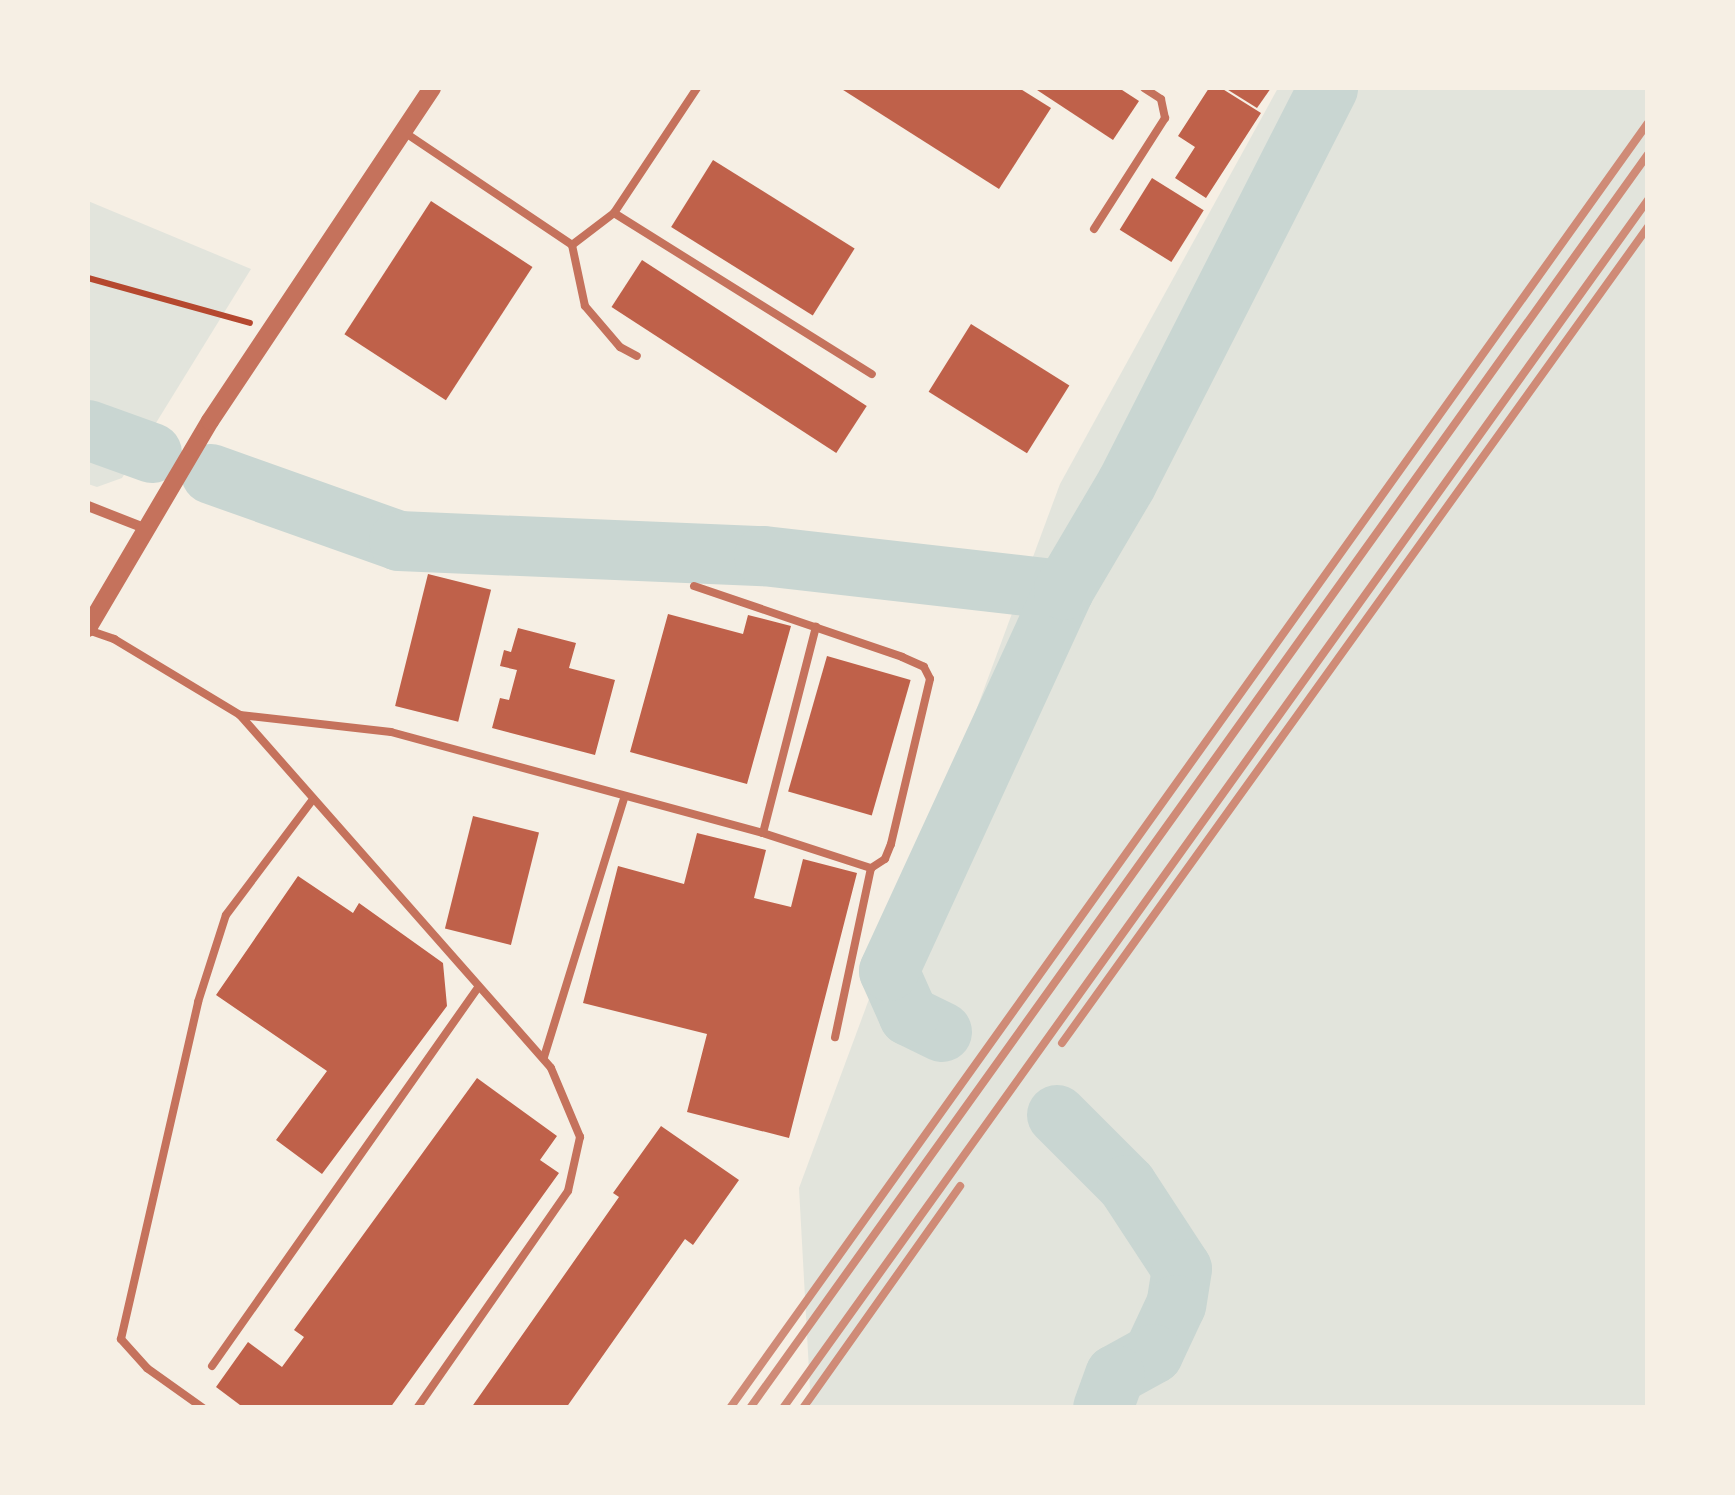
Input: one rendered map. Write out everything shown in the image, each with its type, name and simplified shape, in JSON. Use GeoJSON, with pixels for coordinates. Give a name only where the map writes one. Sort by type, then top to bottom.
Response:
{"type":"FeatureCollection","features":[{"type":"Feature","properties":{"kind":"street"},"geometry":{"type":"LineString","coordinates":[[88,629],[210,421],[432,88]]}},
{"type":"Feature","properties":{"kind":"street"},"geometry":{"type":"LineString","coordinates":[[88,506],[144,528]]}},
{"type":"Feature","properties":{"kind":"lane"},"geometry":{"type":"LineString","coordinates":[[572,244],[614,212],[696,88]]}},
{"type":"Feature","properties":{"kind":"lane"},"geometry":{"type":"LineString","coordinates":[[1094,229],[1165,118],[1161,99],[1144,88]]}},
{"type":"Feature","properties":{"kind":"lane"},"geometry":{"type":"LineString","coordinates":[[404,132],[572,244],[584,306],[620,347],[637,356]]}},
{"type":"Feature","properties":{"kind":"lane"},"geometry":{"type":"LineString","coordinates":[[614,212],[872,374]]}},
{"type":"Feature","properties":{"kind":"lane"},"geometry":{"type":"LineString","coordinates":[[694,586],[924,667],[930,679],[891,844],[884,859],[872,868],[834,1037]]}},
{"type":"Feature","properties":{"kind":"lane"},"geometry":{"type":"LineString","coordinates":[[763,834],[816,627]]}},
{"type":"Feature","properties":{"kind":"lane"},"geometry":{"type":"LineString","coordinates":[[88,629],[114,639],[240,716],[478,988],[544,1057],[580,1137],[568,1191],[417,1408]]}},
{"type":"Feature","properties":{"kind":"lane"},"geometry":{"type":"LineString","coordinates":[[240,716],[390,732],[763,834],[872,868]]}},
{"type":"Feature","properties":{"kind":"lane"},"geometry":{"type":"LineString","coordinates":[[544,1057],[624,798]]}},
{"type":"Feature","properties":{"kind":"lane"},"geometry":{"type":"LineString","coordinates":[[203,1408],[147,1368],[121,1339],[198,1002],[226,916],[313,800]]}},
{"type":"Feature","properties":{"kind":"lane"},"geometry":{"type":"LineString","coordinates":[[212,1366],[478,988]]}},
{"type":"Feature","properties":{"kind":"path"},"geometry":{"type":"LineString","coordinates":[[88,278],[270,330]]}},
{"type":"Feature","properties":{"kind":"shaded area"},"geometry":{"type":"Polygon","coordinates":[[[1278,88],[1647,88],[1647,1407],[811,1407],[799,1188],[1060,484],[1278,88]]]}},
{"type":"Feature","properties":{"kind":"shaded area"},"geometry":{"type":"Polygon","coordinates":[[[88,201],[251,269],[122,478],[97,487],[88,484],[88,201]]]}},
{"type":"Feature","properties":{"kind":"building"},"geometry":{"type":"Polygon","coordinates":[[[840,88],[1019,88],[1051,108],[999,189],[840,88]]]}},
{"type":"Feature","properties":{"kind":"building"},"geometry":{"type":"Polygon","coordinates":[[[1034,88],[1119,88],[1139,101],[1113,140],[1034,88]]]}},
{"type":"Feature","properties":{"kind":"building"},"geometry":{"type":"Polygon","coordinates":[[[1209,88],[1221,88],[1261,113],[1206,198],[1175,178],[1195,147],[1178,136],[1209,88]]]}},
{"type":"Feature","properties":{"kind":"building"},"geometry":{"type":"Polygon","coordinates":[[[1225,88],[1271,88],[1257,108],[1225,88]]]}},
{"type":"Feature","properties":{"kind":"building"},"geometry":{"type":"Polygon","coordinates":[[[713,160],[855,248],[813,315],[671,227],[713,160]]]}},
{"type":"Feature","properties":{"kind":"building"},"geometry":{"type":"Polygon","coordinates":[[[1152,178],[1204,210],[1171,262],[1120,230],[1152,178]]]}},
{"type":"Feature","properties":{"kind":"building"},"geometry":{"type":"Polygon","coordinates":[[[431,201],[532,267],[446,400],[344,334],[431,201]]]}},
{"type":"Feature","properties":{"kind":"building"},"geometry":{"type":"Polygon","coordinates":[[[642,260],[867,406],[836,453],[612,307],[642,260]]]}},
{"type":"Feature","properties":{"kind":"building"},"geometry":{"type":"Polygon","coordinates":[[[971,324],[1069,385],[1027,453],[929,392],[971,324]]]}},
{"type":"Feature","properties":{"kind":"building"},"geometry":{"type":"Polygon","coordinates":[[[428,574],[491,590],[458,722],[395,706],[428,574]]]}},
{"type":"Feature","properties":{"kind":"building"},"geometry":{"type":"Polygon","coordinates":[[[668,614],[743,634],[748,615],[791,626],[747,784],[630,752],[668,614]]]}},
{"type":"Feature","properties":{"kind":"building"},"geometry":{"type":"Polygon","coordinates":[[[518,628],[576,643],[569,668],[615,680],[595,755],[492,728],[500,698],[509,700],[517,670],[500,666],[504,650],[511,652],[518,628]]]}},
{"type":"Feature","properties":{"kind":"building"},"geometry":{"type":"Polygon","coordinates":[[[827,656],[911,680],[872,816],[788,792],[827,656]]]}},
{"type":"Feature","properties":{"kind":"building"},"geometry":{"type":"Polygon","coordinates":[[[473,816],[539,832],[511,945],[445,929],[473,816]]]}},
{"type":"Feature","properties":{"kind":"building"},"geometry":{"type":"Polygon","coordinates":[[[697,833],[766,850],[754,898],[791,907],[803,859],[857,873],[789,1138],[687,1112],[707,1034],[583,1003],[618,866],[684,884],[697,833]]]}},
{"type":"Feature","properties":{"kind":"building"},"geometry":{"type":"Polygon","coordinates":[[[298,876],[353,913],[359,903],[443,963],[447,1006],[322,1174],[276,1140],[327,1071],[216,995],[298,876]]]}},
{"type":"Feature","properties":{"kind":"building"},"geometry":{"type":"Polygon","coordinates":[[[477,1078],[557,1136],[540,1160],[559,1173],[390,1408],[244,1408],[216,1387],[248,1342],[282,1367],[304,1337],[294,1330],[477,1078]]]}},
{"type":"Feature","properties":{"kind":"building"},"geometry":{"type":"Polygon","coordinates":[[[661,1126],[739,1180],[693,1245],[685,1239],[566,1408],[471,1408],[619,1197],[613,1193],[661,1126]]]}},
{"type":"Feature","properties":{"kind":"waterway"},"geometry":{"type":"LineString","coordinates":[[942,1032],[909,1016],[889,971],[1064,590],[1127,483],[1328,88]]}},
{"type":"Feature","properties":{"kind":"waterway"},"geometry":{"type":"LineString","coordinates":[[88,430],[152,453]]}},
{"type":"Feature","properties":{"kind":"waterway"},"geometry":{"type":"LineString","coordinates":[[211,474],[399,541],[764,556],[1064,590]]}},
{"type":"Feature","properties":{"kind":"waterway"},"geometry":{"type":"LineString","coordinates":[[1057,1115],[1127,1185],[1182,1269],[1176,1305],[1153,1354],[1115,1375],[1103,1408]]}},
{"type":"Feature","properties":{"kind":"railway"},"geometry":{"type":"LineString","coordinates":[[730,1408],[1648,123]]}},
{"type":"Feature","properties":{"kind":"railway"},"geometry":{"type":"LineString","coordinates":[[750,1408],[1648,154]]}},
{"type":"Feature","properties":{"kind":"railway"},"geometry":{"type":"LineString","coordinates":[[783,1408],[1648,200]]}},
{"type":"Feature","properties":{"kind":"railway"},"geometry":{"type":"LineString","coordinates":[[1062,1043],[1648,227]]}},
{"type":"Feature","properties":{"kind":"railway"},"geometry":{"type":"LineString","coordinates":[[803,1408],[960,1186]]}}]}
